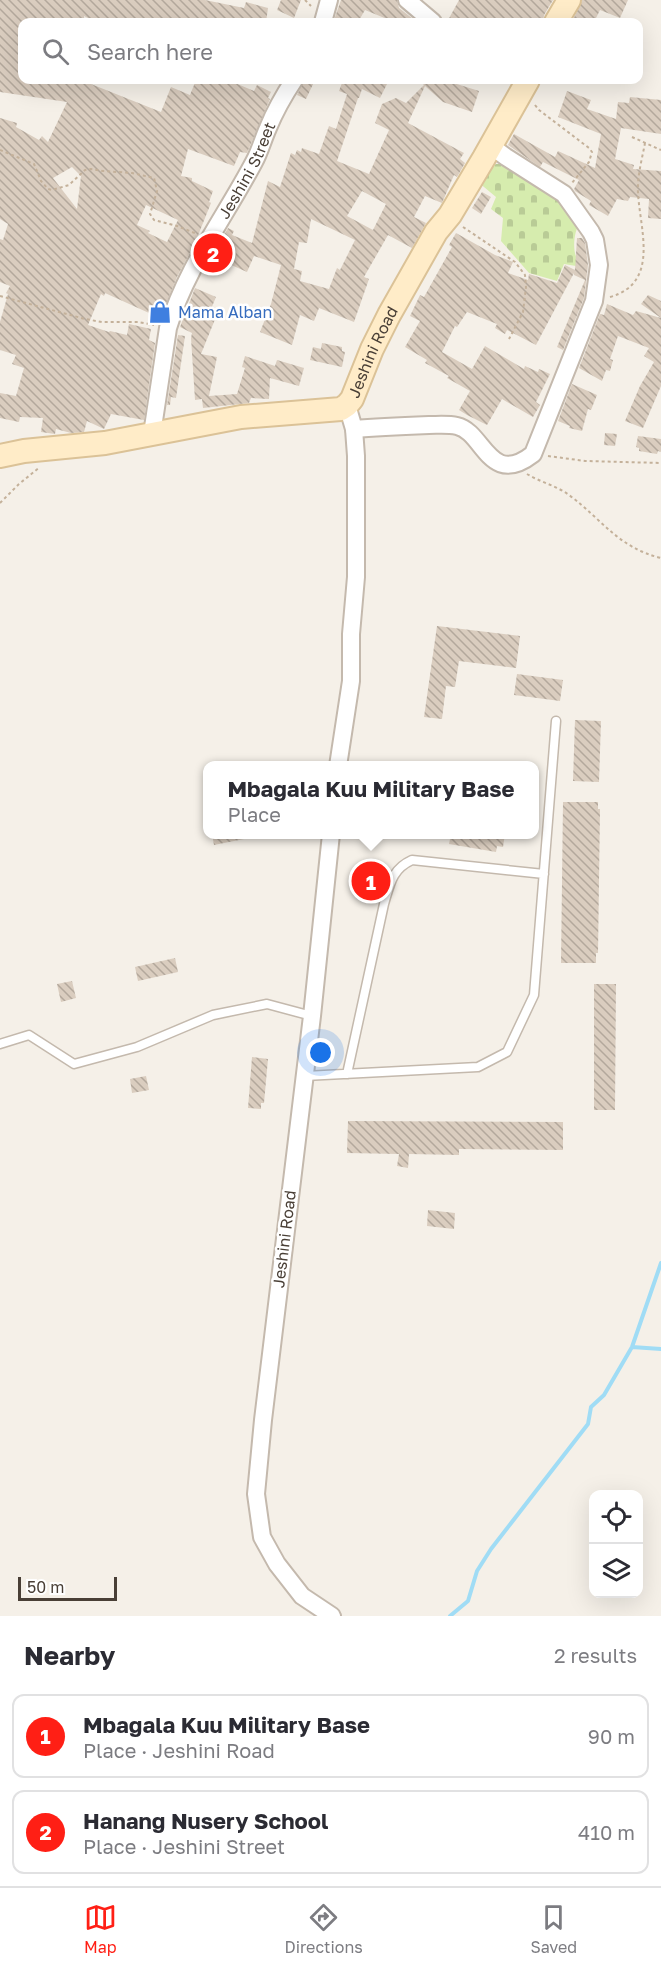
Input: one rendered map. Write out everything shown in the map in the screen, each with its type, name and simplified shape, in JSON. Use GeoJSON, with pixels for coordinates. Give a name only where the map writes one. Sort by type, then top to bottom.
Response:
{"type":"FeatureCollection","features":[{"type":"Feature","properties":{"kind":"street"},"geometry":{"type":"LineString","coordinates":[[324,18],[329,0]]}},
{"type":"Feature","properties":{"kind":"street"},"geometry":{"type":"LineString","coordinates":[[407,0],[429,18]]}},
{"type":"Feature","properties":{"kind":"street"},"geometry":{"type":"LineString","coordinates":[[558,18],[569,0]]}},
{"type":"Feature","properties":{"kind":"street","name":"Jeshini Street"},"geometry":{"type":"LineString","coordinates":[[152,434],[172,314],[194,265],[255,159],[268,126],[291,84]]}},
{"type":"Feature","properties":{"kind":"street","name":"Jeshini Road"},"geometry":{"type":"LineString","coordinates":[[339,761],[351,681],[351,634],[356,577],[354,429],[347,405],[352,399],[372,348],[389,315],[436,232],[450,215],[491,146],[523,84]]}},
{"type":"Feature","properties":{"kind":"street"},"geometry":{"type":"LineString","coordinates":[[354,429],[456,425],[466,429],[489,457],[505,464],[523,462],[533,454],[594,301],[599,272],[595,240],[564,194],[491,146]]}},
{"type":"Feature","properties":{"kind":"street"},"geometry":{"type":"LineString","coordinates":[[0,456],[24,451],[105,443],[241,417],[341,408],[347,405]]}},
{"type":"Feature","properties":{"kind":"street","name":"Jeshini Road"},"geometry":{"type":"LineString","coordinates":[[330,839],[256,1494],[262,1537],[277,1564],[302,1596],[332,1616]]}},
{"type":"Feature","properties":{"kind":"lane"},"geometry":{"type":"LineString","coordinates":[[305,1076],[478,1067],[507,1052],[534,995],[556,721]]}},
{"type":"Feature","properties":{"kind":"lane"},"geometry":{"type":"LineString","coordinates":[[347,1074],[384,904],[393,877],[401,865],[412,860],[544,874]]}},
{"type":"Feature","properties":{"kind":"lane"},"geometry":{"type":"LineString","coordinates":[[0,1044],[28,1035],[74,1064],[137,1047],[213,1014],[267,1004],[312,1016]]}},
{"type":"Feature","properties":{"kind":"path"},"geometry":{"type":"LineString","coordinates":[[525,84],[539,110],[592,152],[589,162],[564,194]]}},
{"type":"Feature","properties":{"kind":"path"},"geometry":{"type":"LineString","coordinates":[[632,137],[661,150]]}},
{"type":"Feature","properties":{"kind":"path"},"geometry":{"type":"LineString","coordinates":[[594,301],[625,291],[642,268],[644,242],[638,193],[645,143]]}},
{"type":"Feature","properties":{"kind":"path"},"geometry":{"type":"LineString","coordinates":[[0,150],[34,164],[41,181],[52,190],[69,185],[85,170],[91,169],[132,172],[154,178],[157,191],[150,214],[154,219],[190,230],[209,241]]}},
{"type":"Feature","properties":{"kind":"path"},"geometry":{"type":"LineString","coordinates":[[450,215],[462,226],[515,262],[525,275],[523,312],[509,339]]}},
{"type":"Feature","properties":{"kind":"path"},"geometry":{"type":"LineString","coordinates":[[0,296],[85,319],[102,322],[138,322],[168,328]]}},
{"type":"Feature","properties":{"kind":"path"},"geometry":{"type":"LineString","coordinates":[[0,503],[38,469],[55,448]]}},
{"type":"Feature","properties":{"kind":"path"},"geometry":{"type":"LineString","coordinates":[[533,454],[585,461],[661,463]]}},
{"type":"Feature","properties":{"kind":"path"},"geometry":{"type":"LineString","coordinates":[[513,464],[534,478],[568,495],[606,530],[634,549],[661,558]]}},
{"type":"Feature","properties":{"kind":"green space"},"geometry":{"type":"Polygon","coordinates":[[[496,164],[513,164],[538,179],[580,223],[574,240],[576,266],[564,264],[557,281],[529,273],[501,241],[503,218],[491,209],[496,197],[478,182],[487,169],[496,164]]]}},
{"type":"Feature","properties":{"kind":"building"},"geometry":{"type":"Polygon","coordinates":[[[0,0],[205,0],[244,8],[246,2],[268,8],[267,18],[88,18],[84,16],[84,18],[18,18],[18,84],[91,84],[161,112],[171,87],[190,95],[194,84],[237,84],[254,91],[257,85],[271,92],[247,153],[240,152],[234,166],[188,149],[181,176],[192,178],[192,181],[213,191],[209,202],[211,203],[195,243],[177,277],[160,318],[105,293],[104,296],[101,294],[88,325],[127,335],[129,324],[151,329],[149,340],[155,343],[144,420],[111,414],[104,429],[87,421],[84,432],[71,433],[56,429],[55,434],[41,432],[43,418],[20,417],[19,422],[0,418],[0,393],[16,396],[24,368],[12,364],[16,355],[0,350],[0,322],[8,294],[6,293],[10,286],[0,282],[0,239],[3,240],[8,224],[0,219],[0,118],[17,123],[16,127],[39,140],[42,136],[48,142],[67,102],[0,92],[0,0]],[[72,167],[53,178],[77,209],[81,176],[72,167]],[[146,205],[137,225],[167,242],[178,220],[146,205]]]}},
{"type":"Feature","properties":{"kind":"building"},"geometry":{"type":"Polygon","coordinates":[[[281,0],[301,0],[294,18],[277,10],[281,0]]]}},
{"type":"Feature","properties":{"kind":"building"},"geometry":{"type":"Polygon","coordinates":[[[341,0],[397,0],[399,8],[412,18],[385,18],[365,10],[360,18],[335,18],[341,0]]]}},
{"type":"Feature","properties":{"kind":"building"},"geometry":{"type":"Polygon","coordinates":[[[459,0],[553,0],[544,18],[449,18],[459,0]]]}},
{"type":"Feature","properties":{"kind":"building"},"geometry":{"type":"Polygon","coordinates":[[[582,0],[628,0],[620,18],[600,10],[596,18],[574,18],[582,0]]]}},
{"type":"Feature","properties":{"kind":"building"},"geometry":{"type":"Polygon","coordinates":[[[302,84],[313,84],[306,99],[297,95],[302,84]]]}},
{"type":"Feature","properties":{"kind":"building"},"geometry":{"type":"Polygon","coordinates":[[[342,84],[387,84],[380,98],[362,89],[337,161],[369,174],[389,130],[375,123],[382,104],[396,98],[406,103],[423,84],[457,84],[479,91],[472,112],[443,102],[425,86],[408,123],[464,153],[460,159],[465,163],[457,177],[454,175],[442,203],[425,196],[414,217],[426,223],[412,248],[388,235],[364,277],[369,279],[354,322],[319,308],[314,321],[300,315],[292,345],[260,332],[271,304],[281,265],[254,256],[247,272],[229,264],[226,264],[224,271],[208,263],[228,228],[234,231],[232,235],[252,243],[268,181],[280,187],[291,153],[295,155],[297,150],[301,152],[302,148],[319,154],[329,126],[336,129],[347,94],[339,91],[342,84]],[[362,191],[347,216],[373,230],[386,204],[362,191]],[[311,219],[307,243],[299,242],[294,269],[302,271],[300,281],[329,289],[337,268],[340,270],[355,240],[311,219]]]}},
{"type":"Feature","properties":{"kind":"building"},"geometry":{"type":"Polygon","coordinates":[[[567,91],[591,100],[587,109],[616,119],[618,102],[629,103],[630,97],[661,100],[661,134],[621,128],[615,159],[634,165],[633,169],[661,171],[661,219],[648,218],[649,199],[630,197],[628,201],[617,199],[608,216],[589,205],[591,201],[575,191],[579,180],[543,162],[540,167],[508,145],[514,134],[555,157],[558,151],[595,168],[601,134],[558,117],[567,91]]]}},
{"type":"Feature","properties":{"kind":"building"},"geometry":{"type":"Polygon","coordinates":[[[482,192],[491,197],[481,214],[472,208],[482,192]]]}},
{"type":"Feature","properties":{"kind":"building"},"geometry":{"type":"Polygon","coordinates":[[[456,233],[495,255],[513,262],[508,273],[528,280],[529,274],[557,283],[565,265],[575,270],[577,238],[582,238],[585,243],[588,265],[584,298],[563,350],[557,347],[585,280],[574,273],[536,345],[507,330],[505,334],[495,328],[497,324],[467,312],[457,327],[455,326],[442,352],[472,369],[485,346],[524,369],[525,366],[550,374],[536,402],[540,405],[533,417],[502,399],[487,425],[467,415],[459,410],[470,391],[447,378],[449,376],[425,363],[427,360],[405,347],[420,321],[410,316],[420,295],[424,297],[452,247],[449,245],[456,233]]]}},
{"type":"Feature","properties":{"kind":"building"},"geometry":{"type":"Polygon","coordinates":[[[195,288],[216,297],[209,314],[216,317],[201,354],[217,357],[209,396],[237,394],[245,368],[242,367],[245,356],[275,366],[277,360],[304,368],[299,386],[270,378],[269,399],[251,398],[249,403],[203,408],[202,399],[195,400],[192,333],[180,327],[195,288]]]}},
{"type":"Feature","properties":{"kind":"building"},"geometry":{"type":"Polygon","coordinates":[[[648,295],[661,301],[661,318],[641,304],[648,295]]]}},
{"type":"Feature","properties":{"kind":"building"},"geometry":{"type":"Polygon","coordinates":[[[607,304],[633,315],[636,311],[661,318],[661,386],[643,428],[625,421],[640,386],[654,362],[644,356],[649,348],[618,336],[610,359],[613,360],[610,371],[606,370],[602,381],[579,368],[600,314],[604,315],[607,304]]]}},
{"type":"Feature","properties":{"kind":"building"},"geometry":{"type":"Polygon","coordinates":[[[178,335],[185,336],[176,398],[171,397],[170,405],[167,405],[178,335]]]}},
{"type":"Feature","properties":{"kind":"building"},"geometry":{"type":"Polygon","coordinates":[[[322,343],[342,347],[342,351],[345,352],[342,367],[310,360],[313,347],[321,349],[322,343]]]}},
{"type":"Feature","properties":{"kind":"building"},"geometry":{"type":"Polygon","coordinates":[[[572,384],[597,395],[591,410],[588,409],[582,431],[569,428],[570,426],[558,421],[572,384]]]}},
{"type":"Feature","properties":{"kind":"building"},"geometry":{"type":"Polygon","coordinates":[[[605,433],[617,434],[615,446],[604,445],[605,433]]]}},
{"type":"Feature","properties":{"kind":"building"},"geometry":{"type":"Polygon","coordinates":[[[638,436],[661,439],[661,452],[658,451],[657,454],[639,451],[636,447],[638,436]]]}},
{"type":"Feature","properties":{"kind":"building"},"geometry":{"type":"Polygon","coordinates":[[[437,626],[520,636],[516,668],[459,661],[455,687],[446,686],[442,719],[424,717],[437,626]]]}},
{"type":"Feature","properties":{"kind":"building"},"geometry":{"type":"Polygon","coordinates":[[[517,674],[563,680],[560,701],[514,695],[517,674]]]}},
{"type":"Feature","properties":{"kind":"building"},"geometry":{"type":"Polygon","coordinates":[[[575,720],[601,721],[599,782],[573,781],[575,720]]]}},
{"type":"Feature","properties":{"kind":"building"},"geometry":{"type":"Polygon","coordinates":[[[563,802],[598,802],[598,809],[600,809],[596,963],[561,963],[563,802]]]}},
{"type":"Feature","properties":{"kind":"building"},"geometry":{"type":"Polygon","coordinates":[[[213,839],[244,839],[214,845],[213,839]]]}},
{"type":"Feature","properties":{"kind":"building"},"geometry":{"type":"Polygon","coordinates":[[[450,839],[504,839],[503,847],[497,846],[496,852],[449,844],[450,839]]]}},
{"type":"Feature","properties":{"kind":"building"},"geometry":{"type":"Polygon","coordinates":[[[175,958],[178,972],[138,981],[135,967],[175,958]]]}},
{"type":"Feature","properties":{"kind":"building"},"geometry":{"type":"Polygon","coordinates":[[[72,981],[76,998],[61,1002],[57,984],[72,981]]]}},
{"type":"Feature","properties":{"kind":"building"},"geometry":{"type":"Polygon","coordinates":[[[594,984],[616,984],[615,1110],[594,1110],[594,984]]]}},
{"type":"Feature","properties":{"kind":"building"},"geometry":{"type":"Polygon","coordinates":[[[252,1057],[268,1059],[264,1103],[261,1103],[261,1109],[248,1108],[252,1057]]]}},
{"type":"Feature","properties":{"kind":"building"},"geometry":{"type":"Polygon","coordinates":[[[146,1076],[149,1090],[132,1093],[130,1079],[146,1076]]]}},
{"type":"Feature","properties":{"kind":"building"},"geometry":{"type":"Polygon","coordinates":[[[348,1121],[563,1122],[563,1150],[459,1149],[459,1155],[409,1154],[408,1168],[397,1166],[399,1154],[347,1153],[348,1121]]]}},
{"type":"Feature","properties":{"kind":"building"},"geometry":{"type":"Polygon","coordinates":[[[428,1210],[455,1213],[454,1229],[427,1226],[428,1210]]]}},
{"type":"Feature","properties":{"kind":"waterway"},"geometry":{"type":"LineString","coordinates":[[450,1616],[468,1601],[477,1571],[491,1549],[588,1424],[591,1407],[604,1395],[632,1347],[661,1263]]}},
{"type":"Feature","properties":{"kind":"waterway"},"geometry":{"type":"LineString","coordinates":[[632,1347],[661,1349]]}},
{"type":"Feature","properties":{"kind":"place","name":"Hanang Nusery School"},"geometry":{"type":"Point","coordinates":[213,253]}},
{"type":"Feature","properties":{"kind":"place","name":"Mama Alban"},"geometry":{"type":"Point","coordinates":[160,312]}},
{"type":"Feature","properties":{"kind":"place","name":"Mbagala Kuu Military Base"},"geometry":{"type":"Point","coordinates":[371,881]}}]}
